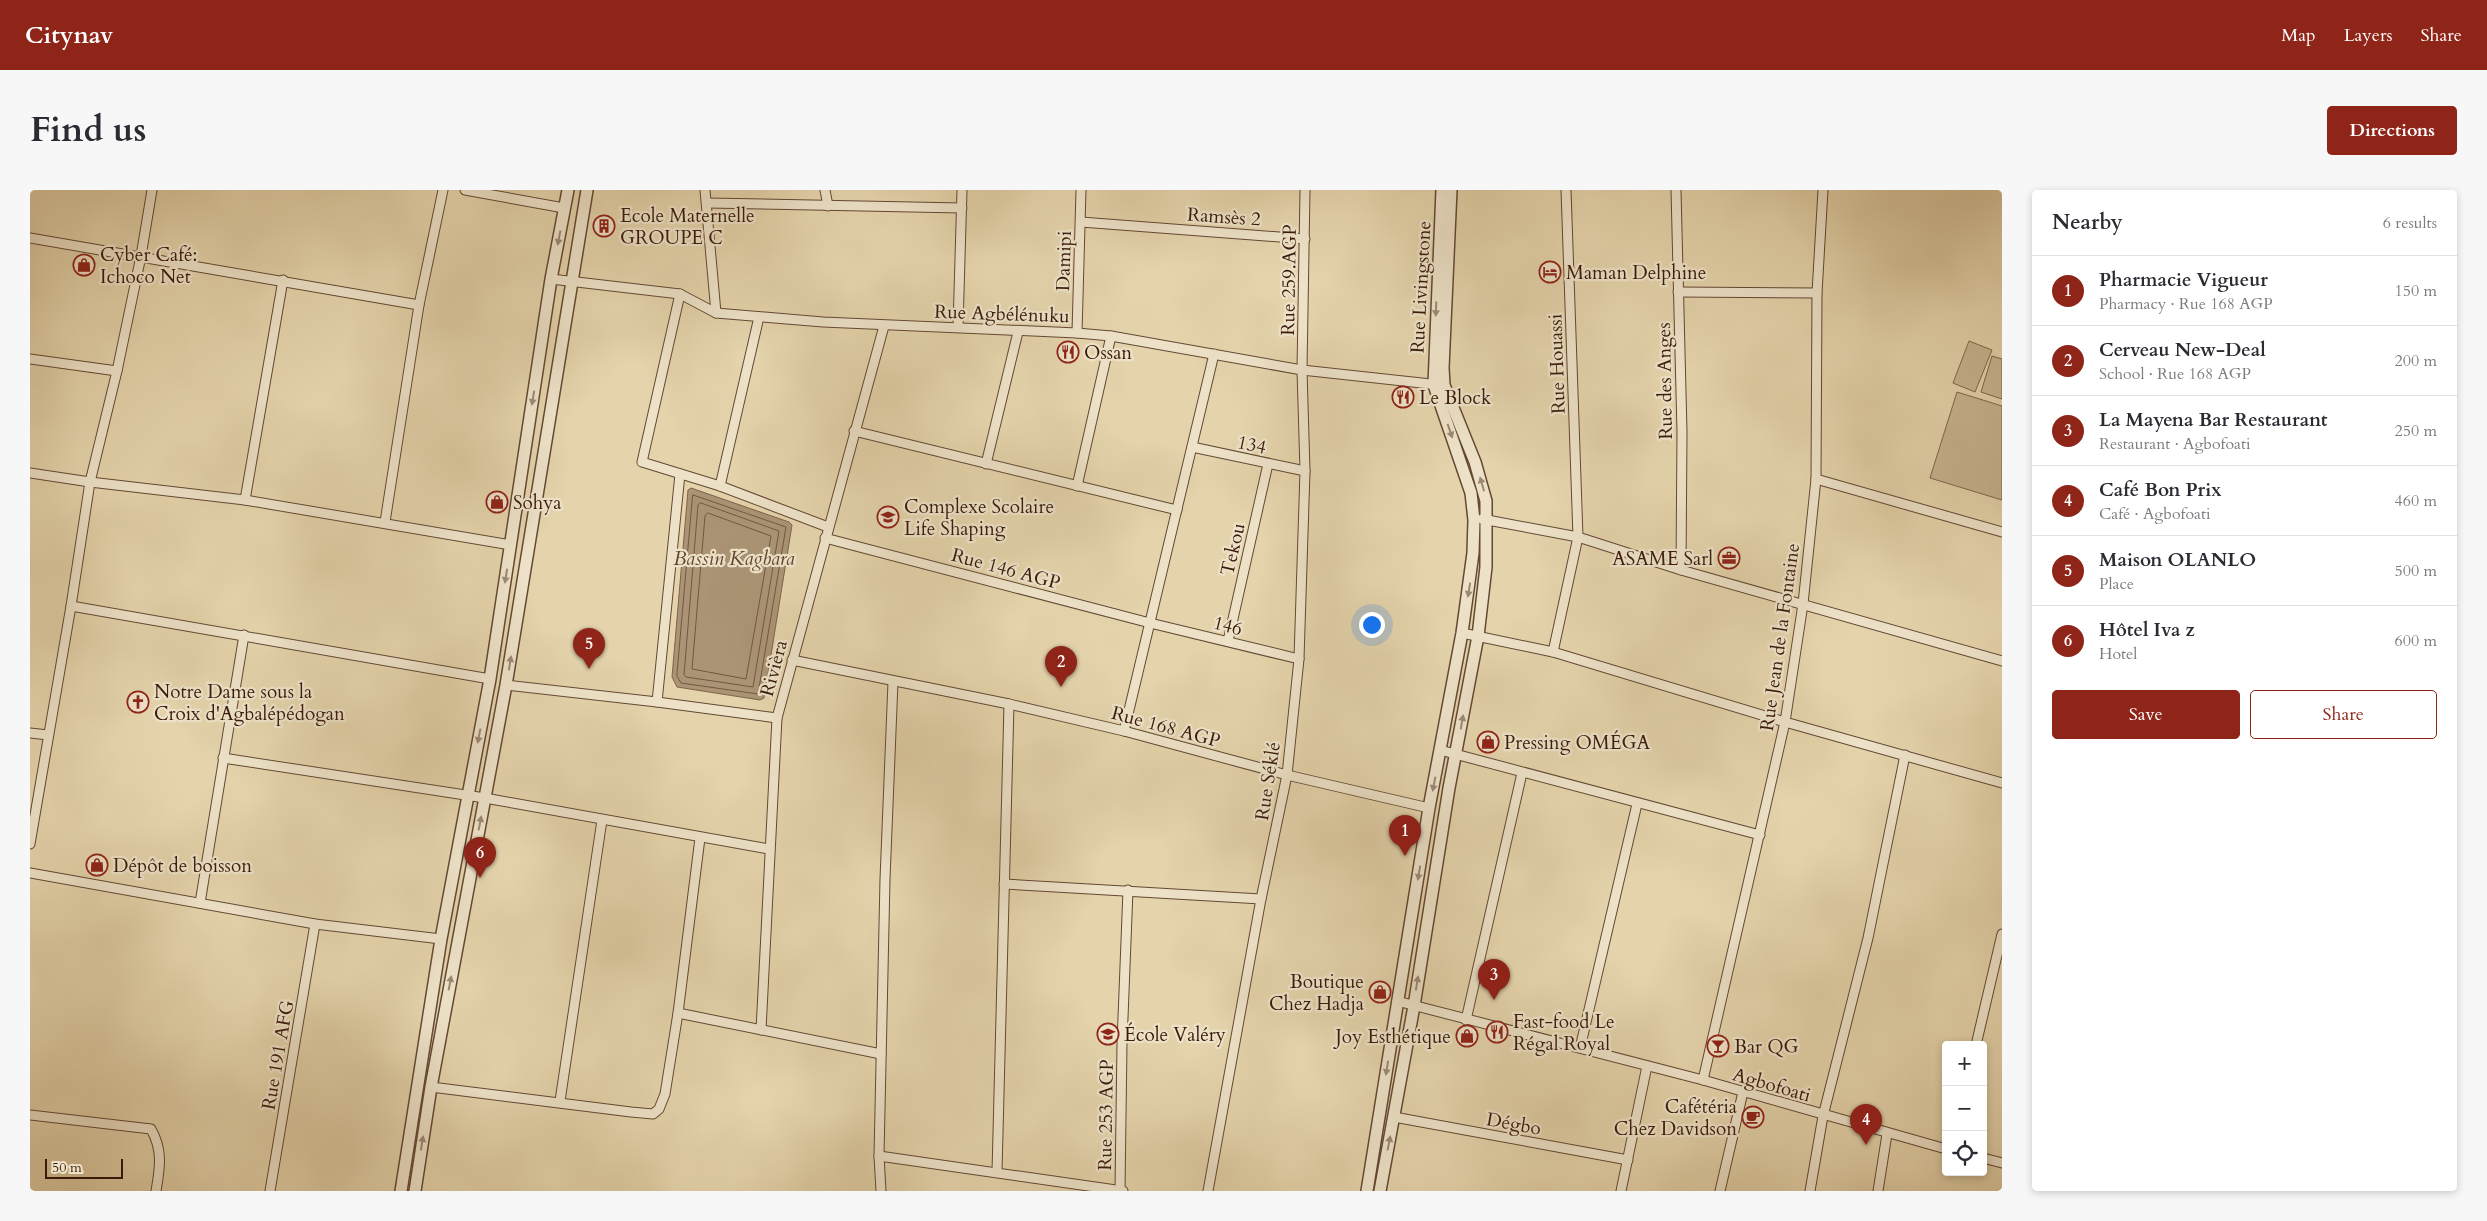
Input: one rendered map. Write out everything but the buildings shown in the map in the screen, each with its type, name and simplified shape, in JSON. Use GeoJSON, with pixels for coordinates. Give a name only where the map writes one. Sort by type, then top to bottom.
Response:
{"type":"FeatureCollection","features":[{"type":"Feature","properties":{"kind":"street"},"geometry":{"type":"LineString","coordinates":[[30,844],[72,606],[90,482],[117,371],[141,256],[152,190]]}},
{"type":"Feature","properties":{"kind":"street"},"geometry":{"type":"LineString","coordinates":[[385,522],[419,305],[443,190]]}},
{"type":"Feature","properties":{"kind":"street"},"geometry":{"type":"LineString","coordinates":[[465,190],[564,208]]}},
{"type":"Feature","properties":{"kind":"street"},"geometry":{"type":"LineString","coordinates":[[401,1191],[441,939],[490,679],[551,279],[568,190]]}},
{"type":"Feature","properties":{"kind":"street"},"geometry":{"type":"LineString","coordinates":[[415,1191],[431,1087],[506,685],[587,190]]}},
{"type":"Feature","properties":{"kind":"street"},"geometry":{"type":"LineString","coordinates":[[706,190],[716,313]]}},
{"type":"Feature","properties":{"kind":"street"},"geometry":{"type":"LineString","coordinates":[[825,190],[828,206]]}},
{"type":"Feature","properties":{"kind":"street"},"geometry":{"type":"LineString","coordinates":[[958,327],[962,190]]}},
{"type":"Feature","properties":{"kind":"street","name":"Damipi"},"geometry":{"type":"LineString","coordinates":[[1077,333],[1081,190]]}},
{"type":"Feature","properties":{"kind":"street","name":"Rue 259.AGP"},"geometry":{"type":"LineString","coordinates":[[1302,370],[1305,190]]}},
{"type":"Feature","properties":{"kind":"street","name":"Rue Livingstone"},"geometry":{"type":"LineString","coordinates":[[1439,385],[1442,190]]}},
{"type":"Feature","properties":{"kind":"street","name":"Rue Livingstone"},"geometry":{"type":"LineString","coordinates":[[1439,385],[1444,350],[1451,190]]}},
{"type":"Feature","properties":{"kind":"street","name":"Rue Houassi"},"geometry":{"type":"LineString","coordinates":[[1553,652],[1578,537],[1566,190]]}},
{"type":"Feature","properties":{"kind":"street","name":"Rue des Anges"},"geometry":{"type":"LineString","coordinates":[[1676,190],[1682,432],[1681,570]]}},
{"type":"Feature","properties":{"kind":"street","name":"Rue Jean de la Fontaine"},"geometry":{"type":"LineString","coordinates":[[1703,1080],[1785,722],[1803,604],[1816,479],[1816,293],[1824,190]]}},
{"type":"Feature","properties":{"kind":"street"},"geometry":{"type":"LineString","coordinates":[[707,204],[962,208]]}},
{"type":"Feature","properties":{"kind":"street","name":"Ramsès 2"},"geometry":{"type":"LineString","coordinates":[[1081,222],[1305,239]]}},
{"type":"Feature","properties":{"kind":"street"},"geometry":{"type":"LineString","coordinates":[[30,238],[283,280],[419,305]]}},
{"type":"Feature","properties":{"kind":"street","name":"Rue Agbélénuku"},"geometry":{"type":"LineString","coordinates":[[551,279],[680,294],[716,313],[884,326],[958,327],[1111,336],[1302,370],[1439,385]]}},
{"type":"Feature","properties":{"kind":"street"},"geometry":{"type":"LineString","coordinates":[[245,500],[283,280]]}},
{"type":"Feature","properties":{"kind":"street"},"geometry":{"type":"LineString","coordinates":[[1678,292],[1816,293]]}},
{"type":"Feature","properties":{"kind":"street"},"geometry":{"type":"LineString","coordinates":[[680,294],[642,462],[720,486],[828,528]]}},
{"type":"Feature","properties":{"kind":"street"},"geometry":{"type":"LineString","coordinates":[[720,486],[759,317]]}},
{"type":"Feature","properties":{"kind":"street","name":"Rivièra"},"geometry":{"type":"LineString","coordinates":[[761,1030],[777,718],[884,326]]}},
{"type":"Feature","properties":{"kind":"street"},"geometry":{"type":"LineString","coordinates":[[986,464],[1018,332]]}},
{"type":"Feature","properties":{"kind":"street"},"geometry":{"type":"LineString","coordinates":[[1077,486],[1111,336]]}},
{"type":"Feature","properties":{"kind":"street"},"geometry":{"type":"LineString","coordinates":[[1124,731],[1214,354]]}},
{"type":"Feature","properties":{"kind":"street"},"geometry":{"type":"LineString","coordinates":[[30,359],[117,371]]}},
{"type":"Feature","properties":{"kind":"street","name":"Rue Séklé"},"geometry":{"type":"LineString","coordinates":[[1208,1191],[1261,900],[1287,776],[1299,659],[1305,471],[1302,370]]}},
{"type":"Feature","properties":{"kind":"street"},"geometry":{"type":"LineString","coordinates":[[1380,1191],[1478,636],[1486,567],[1488,519],[1481,481],[1439,385]]}},
{"type":"Feature","properties":{"kind":"street"},"geometry":{"type":"LineString","coordinates":[[1367,1191],[1429,808],[1462,633],[1472,562],[1474,520],[1471,493],[1439,385]]}},
{"type":"Feature","properties":{"kind":"street"},"geometry":{"type":"LineString","coordinates":[[854,431],[1177,510]]}},
{"type":"Feature","properties":{"kind":"street","name":"134"},"geometry":{"type":"LineString","coordinates":[[1192,447],[1305,471]]}},
{"type":"Feature","properties":{"kind":"street","name":"Tekou"},"geometry":{"type":"LineString","coordinates":[[1228,642],[1268,464]]}},
{"type":"Feature","properties":{"kind":"street"},"geometry":{"type":"LineString","coordinates":[[30,473],[245,500],[385,522],[511,545]]}},
{"type":"Feature","properties":{"kind":"street"},"geometry":{"type":"LineString","coordinates":[[657,702],[680,474]]}},
{"type":"Feature","properties":{"kind":"street"},"geometry":{"type":"LineString","coordinates":[[1816,479],[2002,532]]}},
{"type":"Feature","properties":{"kind":"street"},"geometry":{"type":"LineString","coordinates":[[1474,520],[1488,519],[1578,537],[1681,570],[2002,661]]}},
{"type":"Feature","properties":{"kind":"street","name":"Rue 146 AGP"},"geometry":{"type":"LineString","coordinates":[[825,538],[1150,623]]}},
{"type":"Feature","properties":{"kind":"street"},"geometry":{"type":"LineString","coordinates":[[72,606],[490,679]]}},
{"type":"Feature","properties":{"kind":"street","name":"146"},"geometry":{"type":"LineString","coordinates":[[1150,623],[1299,659]]}},
{"type":"Feature","properties":{"kind":"street"},"geometry":{"type":"LineString","coordinates":[[1462,633],[1553,652],[1785,722],[2002,782]]}},
{"type":"Feature","properties":{"kind":"street"},"geometry":{"type":"LineString","coordinates":[[200,903],[244,635]]}},
{"type":"Feature","properties":{"kind":"street","name":"Rue 168 AGP"},"geometry":{"type":"LineString","coordinates":[[792,660],[1009,704],[1124,731],[1287,776],[1429,808]]}},
{"type":"Feature","properties":{"kind":"street"},"geometry":{"type":"LineString","coordinates":[[881,1191],[879,1156],[881,1054],[893,682]]}},
{"type":"Feature","properties":{"kind":"street"},"geometry":{"type":"LineString","coordinates":[[506,685],[777,718]]}},
{"type":"Feature","properties":{"kind":"street"},"geometry":{"type":"LineString","coordinates":[[997,1172],[1009,704]]}},
{"type":"Feature","properties":{"kind":"street"},"geometry":{"type":"LineString","coordinates":[[30,733],[48,735]]}},
{"type":"Feature","properties":{"kind":"street"},"geometry":{"type":"LineString","coordinates":[[1440,750],[1637,804],[1760,835]]}},
{"type":"Feature","properties":{"kind":"street"},"geometry":{"type":"LineString","coordinates":[[1810,1191],[1824,1116],[1868,938],[1905,756]]}},
{"type":"Feature","properties":{"kind":"street"},"geometry":{"type":"LineString","coordinates":[[224,758],[485,798],[769,849]]}},
{"type":"Feature","properties":{"kind":"street"},"geometry":{"type":"LineString","coordinates":[[1466,1020],[1522,773]]}},
{"type":"Feature","properties":{"kind":"street"},"geometry":{"type":"LineString","coordinates":[[1580,1048],[1637,804]]}},
{"type":"Feature","properties":{"kind":"street"},"geometry":{"type":"LineString","coordinates":[[560,1101],[602,820]]}},
{"type":"Feature","properties":{"kind":"street"},"geometry":{"type":"LineString","coordinates":[[431,1087],[560,1101],[653,1114],[664,1102],[678,1013],[700,838]]}},
{"type":"Feature","properties":{"kind":"street"},"geometry":{"type":"LineString","coordinates":[[30,873],[315,924],[441,939]]}},
{"type":"Feature","properties":{"kind":"street"},"geometry":{"type":"LineString","coordinates":[[1004,884],[1128,890],[1261,900]]}},
{"type":"Feature","properties":{"kind":"street","name":"Rue 253 AGP"},"geometry":{"type":"LineString","coordinates":[[1121,1191],[1122,1043],[1128,890]]}},
{"type":"Feature","properties":{"kind":"street","name":"Rue 191 AFG"},"geometry":{"type":"LineString","coordinates":[[270,1191],[315,924]]}},
{"type":"Feature","properties":{"kind":"street"},"geometry":{"type":"LineString","coordinates":[[1977,1041],[2002,934]]}},
{"type":"Feature","properties":{"kind":"street","name":"Agbofoati"},"geometry":{"type":"LineString","coordinates":[[1397,1001],[1703,1080],[1887,1134],[1942,1147]]}},
{"type":"Feature","properties":{"kind":"street"},"geometry":{"type":"LineString","coordinates":[[678,1013],[881,1054]]}},
{"type":"Feature","properties":{"kind":"street"},"geometry":{"type":"LineString","coordinates":[[1621,1191],[1647,1066]]}},
{"type":"Feature","properties":{"kind":"street"},"geometry":{"type":"LineString","coordinates":[[1720,1191],[1743,1092]]}},
{"type":"Feature","properties":{"kind":"street"},"geometry":{"type":"LineString","coordinates":[[30,1115],[151,1129],[158,1141],[161,1157],[156,1191]]}},
{"type":"Feature","properties":{"kind":"street","name":"Dégbo"},"geometry":{"type":"LineString","coordinates":[[1394,1117],[1628,1160]]}},
{"type":"Feature","properties":{"kind":"street"},"geometry":{"type":"LineString","coordinates":[[1878,1191],[1887,1134]]}},
{"type":"Feature","properties":{"kind":"street"},"geometry":{"type":"LineString","coordinates":[[879,1156],[1121,1191]]}},
{"type":"Feature","properties":{"kind":"street"},"geometry":{"type":"LineString","coordinates":[[1987,1159],[2002,1163]]}},
{"type":"Feature","properties":{"kind":"shaded area"},"geometry":{"type":"Polygon","coordinates":[[[1969,341],[1992,350],[1975,392],[1953,383],[1969,341]]]}},
{"type":"Feature","properties":{"kind":"shaded area"},"geometry":{"type":"Polygon","coordinates":[[[1992,356],[2002,359],[2002,399],[1981,392],[1992,356]]]}},
{"type":"Feature","properties":{"kind":"shaded area"},"geometry":{"type":"Polygon","coordinates":[[[1957,392],[2002,406],[2002,500],[1930,478],[1957,392]]]}},
{"type":"Feature","properties":{"kind":"water","name":"Bassin Kagbara"},"geometry":{"type":"Polygon","coordinates":[[[691,488],[789,522],[792,525],[764,698],[760,700],[677,687],[672,677],[688,490],[691,488]]]}},
{"type":"Feature","properties":{"kind":"place","name":"Ecole Maternelle GROUPE C"},"geometry":{"type":"Point","coordinates":[604,226]}},
{"type":"Feature","properties":{"kind":"place","name":"Cyber Café: Ichoco Net"},"geometry":{"type":"Point","coordinates":[84,265]}},
{"type":"Feature","properties":{"kind":"place","name":"Maman Delphine"},"geometry":{"type":"Point","coordinates":[1550,272]}},
{"type":"Feature","properties":{"kind":"place","name":"Ossan"},"geometry":{"type":"Point","coordinates":[1068,352]}},
{"type":"Feature","properties":{"kind":"place","name":"Le Block"},"geometry":{"type":"Point","coordinates":[1403,397]}},
{"type":"Feature","properties":{"kind":"place","name":"Sohya"},"geometry":{"type":"Point","coordinates":[497,502]}},
{"type":"Feature","properties":{"kind":"place","name":"Complexe Scolaire Life Shaping"},"geometry":{"type":"Point","coordinates":[888,517]}},
{"type":"Feature","properties":{"kind":"place","name":"ASAME Sarl"},"geometry":{"type":"Point","coordinates":[1729,558]}},
{"type":"Feature","properties":{"kind":"place","name":"Maison OLANLO"},"geometry":{"type":"Point","coordinates":[589,669]}},
{"type":"Feature","properties":{"kind":"place","name":"Cerveau New-Deal"},"geometry":{"type":"Point","coordinates":[1061,687]}},
{"type":"Feature","properties":{"kind":"place","name":"Notre Dame sous la Croix d'Agbalépédogan"},"geometry":{"type":"Point","coordinates":[138,702]}},
{"type":"Feature","properties":{"kind":"place","name":"Pressing OMÉGA"},"geometry":{"type":"Point","coordinates":[1488,742]}},
{"type":"Feature","properties":{"kind":"place","name":"Pharmacie Vigueur"},"geometry":{"type":"Point","coordinates":[1405,856]}},
{"type":"Feature","properties":{"kind":"place","name":"Dépôt de boisson"},"geometry":{"type":"Point","coordinates":[97,865]}},
{"type":"Feature","properties":{"kind":"place","name":"Hôtel Iva z"},"geometry":{"type":"Point","coordinates":[480,878]}},
{"type":"Feature","properties":{"kind":"place","name":"Boutique Chez Hadja"},"geometry":{"type":"Point","coordinates":[1380,992]}},
{"type":"Feature","properties":{"kind":"place","name":"La Mayena Bar Restaurant"},"geometry":{"type":"Point","coordinates":[1494,1000]}},
{"type":"Feature","properties":{"kind":"place","name":"Fast-food Le Régal Royal"},"geometry":{"type":"Point","coordinates":[1497,1032]}},
{"type":"Feature","properties":{"kind":"place","name":"École Valéry"},"geometry":{"type":"Point","coordinates":[1108,1034]}},
{"type":"Feature","properties":{"kind":"place","name":"Joy Esthétique"},"geometry":{"type":"Point","coordinates":[1467,1036]}},
{"type":"Feature","properties":{"kind":"place","name":"Bar QG"},"geometry":{"type":"Point","coordinates":[1718,1046]}},
{"type":"Feature","properties":{"kind":"place","name":"Cafétéria Chez Davidson"},"geometry":{"type":"Point","coordinates":[1753,1117]}},
{"type":"Feature","properties":{"kind":"place","name":"Café Bon Prix"},"geometry":{"type":"Point","coordinates":[1866,1145]}}]}
